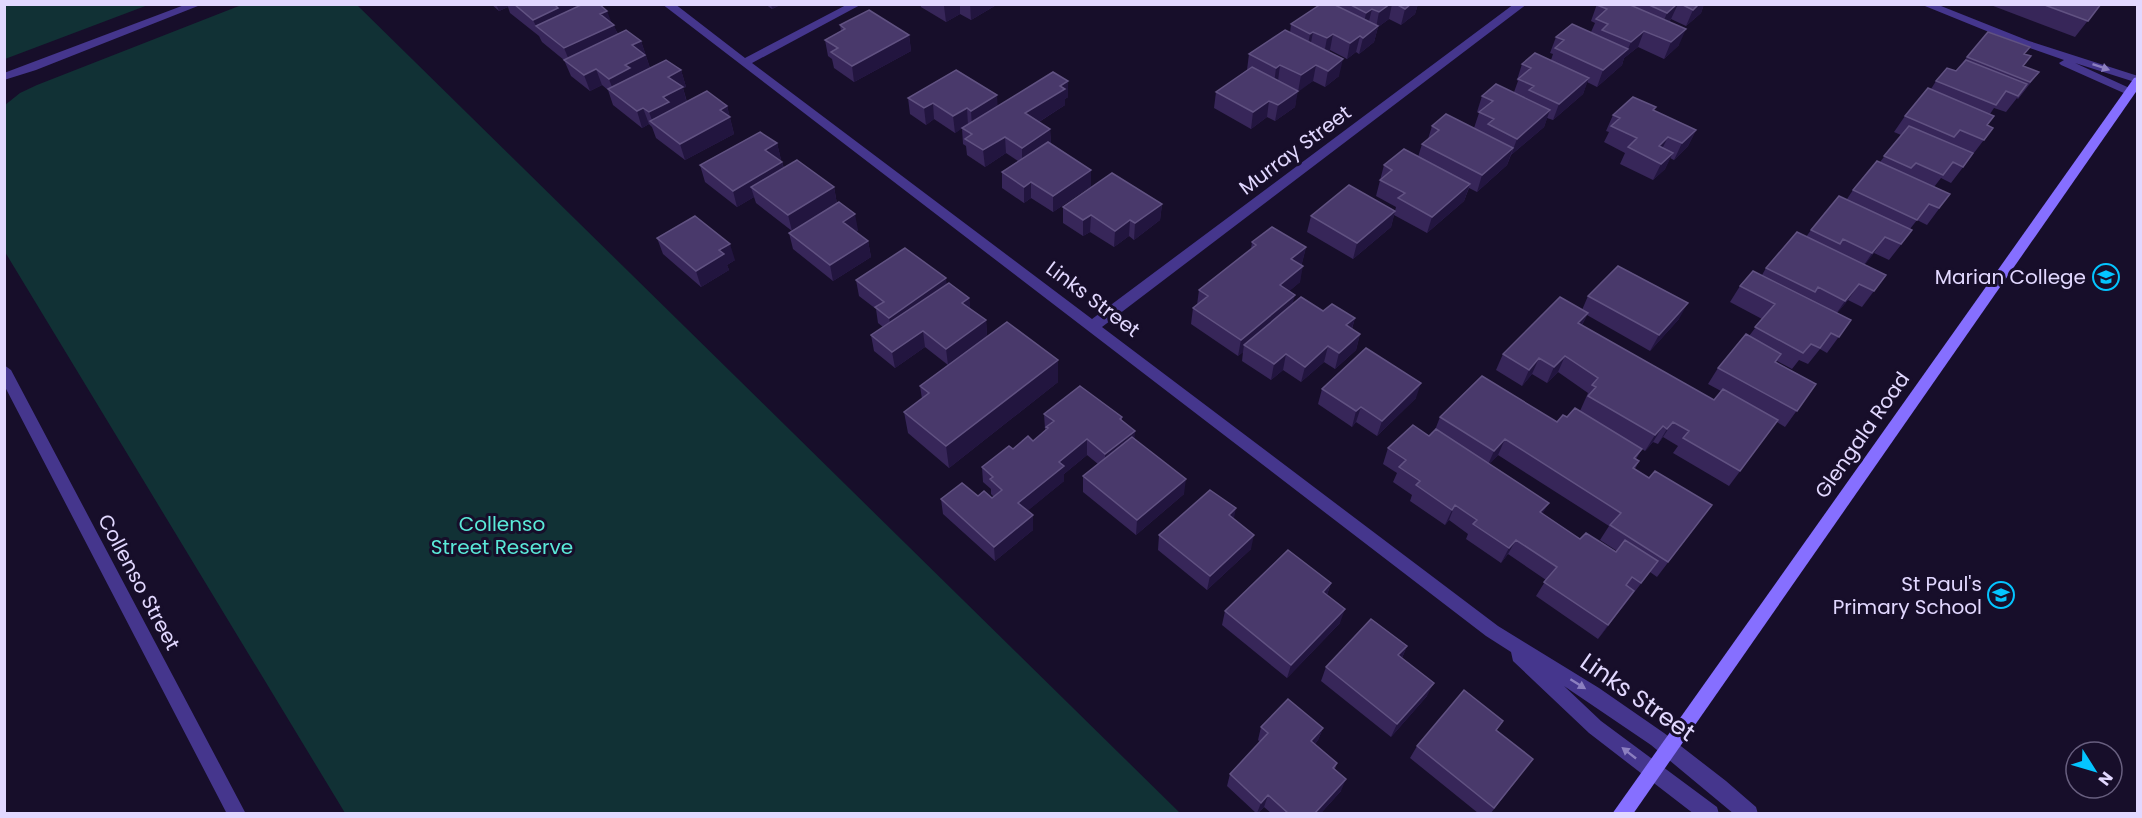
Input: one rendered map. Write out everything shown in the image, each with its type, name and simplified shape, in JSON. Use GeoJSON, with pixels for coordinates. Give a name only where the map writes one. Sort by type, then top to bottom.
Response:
{"type":"FeatureCollection","features":[{"type":"Feature","properties":{"kind":"street"},"geometry":{"type":"LineString","coordinates":[[4,83],[32,69],[198,4]]}},
{"type":"Feature","properties":{"kind":"street","name":"Links Street"},"geometry":{"type":"LineString","coordinates":[[666,4],[1492,631],[1613,706],[1669,746],[1749,813]]}},
{"type":"Feature","properties":{"kind":"street"},"geometry":{"type":"LineString","coordinates":[[743,63],[857,4]]}},
{"type":"Feature","properties":{"kind":"street","name":"Murray Street"},"geometry":{"type":"LineString","coordinates":[[1092,327],[1522,4]]}},
{"type":"Feature","properties":{"kind":"street"},"geometry":{"type":"LineString","coordinates":[[1925,4],[2025,43],[2088,74],[2135,84]]}},
{"type":"Feature","properties":{"kind":"street"},"geometry":{"type":"LineString","coordinates":[[4,77],[32,69]]}},
{"type":"Feature","properties":{"kind":"street","name":"Glengala Road"},"geometry":{"type":"LineString","coordinates":[[1621,813],[2135,84]]}},
{"type":"Feature","properties":{"kind":"street","name":"Collenso Street"},"geometry":{"type":"LineString","coordinates":[[4,370],[237,813]]}},
{"type":"Feature","properties":{"kind":"street","name":"Links Street"},"geometry":{"type":"LineString","coordinates":[[1492,631],[1595,727],[1710,813]]}},
{"type":"Feature","properties":{"kind":"green space"},"geometry":{"type":"Polygon","coordinates":[[[5,4],[148,4],[148,5],[5,59],[5,4]]]}},
{"type":"Feature","properties":{"kind":"green space","name":"Collenso Street Reserve"},"geometry":{"type":"Polygon","coordinates":[[[244,4],[357,5],[1180,813],[345,813],[5,252],[5,105],[20,93],[37,85],[244,4]]]}},
{"type":"Feature","properties":{"kind":"building"},"geometry":{"type":"Polygon","coordinates":[[[514,4],[554,4],[558,8],[533,20],[514,4]]]}},
{"type":"Feature","properties":{"kind":"building"},"geometry":{"type":"Polygon","coordinates":[[[583,4],[599,4],[607,11],[600,14],[614,25],[564,48],[536,26],[583,4]]]}},
{"type":"Feature","properties":{"kind":"building"},"geometry":{"type":"Polygon","coordinates":[[[1321,4],[1333,4],[1378,26],[1363,38],[1360,36],[1350,43],[1333,34],[1327,38],[1313,32],[1310,34],[1291,24],[1321,4]]]}},
{"type":"Feature","properties":{"kind":"building"},"geometry":{"type":"Polygon","coordinates":[[[1349,4],[1390,4],[1379,12],[1372,9],[1366,13],[1349,4]]]}},
{"type":"Feature","properties":{"kind":"building"},"geometry":{"type":"Polygon","coordinates":[[[1396,4],[1411,4],[1405,9],[1396,4]]]}},
{"type":"Feature","properties":{"kind":"building"},"geometry":{"type":"Polygon","coordinates":[[[1628,4],[1686,29],[1671,42],[1644,31],[1631,42],[1602,30],[1608,24],[1596,19],[1607,9],[1597,5],[1628,4]]]}},
{"type":"Feature","properties":{"kind":"building"},"geometry":{"type":"Polygon","coordinates":[[[1647,4],[1677,4],[1667,13],[1647,4]]]}},
{"type":"Feature","properties":{"kind":"building"},"geometry":{"type":"Polygon","coordinates":[[[1681,4],[1699,4],[1693,10],[1681,4]]]}},
{"type":"Feature","properties":{"kind":"building"},"geometry":{"type":"Polygon","coordinates":[[[2042,4],[2101,4],[2088,21],[2042,4]]]}},
{"type":"Feature","properties":{"kind":"building"},"geometry":{"type":"Polygon","coordinates":[[[869,10],[909,35],[852,66],[831,52],[838,48],[825,40],[845,29],[840,25],[869,10]]]}},
{"type":"Feature","properties":{"kind":"building"},"geometry":{"type":"Polygon","coordinates":[[[1572,24],[1628,49],[1603,70],[1555,48],[1564,40],[1556,37],[1572,24]]]}},
{"type":"Feature","properties":{"kind":"building"},"geometry":{"type":"Polygon","coordinates":[[[626,30],[641,41],[632,45],[645,55],[625,65],[630,68],[609,79],[596,69],[584,75],[564,60],[626,30]]]}},
{"type":"Feature","properties":{"kind":"building"},"geometry":{"type":"Polygon","coordinates":[[[1285,30],[1343,59],[1328,71],[1316,65],[1301,75],[1280,65],[1276,68],[1249,54],[1285,30]]]}},
{"type":"Feature","properties":{"kind":"building"},"geometry":{"type":"Polygon","coordinates":[[[1988,32],[2030,47],[2024,54],[2031,56],[2023,66],[2039,72],[2030,82],[1967,57],[1988,32]]]}},
{"type":"Feature","properties":{"kind":"building"},"geometry":{"type":"Polygon","coordinates":[[[1535,53],[1589,78],[1559,104],[1529,90],[1534,86],[1518,79],[1531,68],[1522,64],[1535,53]]]}},
{"type":"Feature","properties":{"kind":"building"},"geometry":{"type":"Polygon","coordinates":[[[666,60],[681,70],[668,77],[683,87],[663,97],[669,102],[649,112],[643,108],[637,111],[608,89],[666,60]]]}},
{"type":"Feature","properties":{"kind":"building"},"geometry":{"type":"Polygon","coordinates":[[[1966,60],[2027,84],[2018,96],[2006,91],[1996,105],[1936,81],[1947,68],[1956,71],[1966,60]]]}},
{"type":"Feature","properties":{"kind":"building"},"geometry":{"type":"Polygon","coordinates":[[[1252,67],[1298,91],[1278,105],[1269,101],[1253,112],[1216,92],[1252,67]]]}},
{"type":"Feature","properties":{"kind":"building"},"geometry":{"type":"Polygon","coordinates":[[[956,70],[997,95],[971,111],[967,108],[953,116],[933,103],[924,108],[908,98],[956,70]]]}},
{"type":"Feature","properties":{"kind":"building"},"geometry":{"type":"Polygon","coordinates":[[[1053,72],[1068,81],[1060,86],[1065,89],[1025,113],[1050,129],[1022,148],[1005,137],[983,150],[965,139],[972,134],[962,128],[1053,72]]]}},
{"type":"Feature","properties":{"kind":"building"},"geometry":{"type":"Polygon","coordinates":[[[1496,84],[1550,110],[1517,139],[1488,124],[1494,119],[1479,112],[1493,101],[1482,96],[1496,84]]]}},
{"type":"Feature","properties":{"kind":"building"},"geometry":{"type":"Polygon","coordinates":[[[1928,88],[1994,116],[1987,125],[1993,128],[1984,140],[1960,130],[1954,137],[1905,116],[1928,88]]]}},
{"type":"Feature","properties":{"kind":"building"},"geometry":{"type":"Polygon","coordinates":[[[707,91],[727,106],[720,110],[730,117],[680,144],[650,121],[707,91]]]}},
{"type":"Feature","properties":{"kind":"building"},"geometry":{"type":"Polygon","coordinates":[[[1633,97],[1656,107],[1653,110],[1696,130],[1682,143],[1668,137],[1659,146],[1673,153],[1661,164],[1628,147],[1637,138],[1611,126],[1620,118],[1613,115],[1633,97]]]}},
{"type":"Feature","properties":{"kind":"building"},"geometry":{"type":"Polygon","coordinates":[[[1446,114],[1513,148],[1482,175],[1422,144],[1439,130],[1432,126],[1446,114]]]}},
{"type":"Feature","properties":{"kind":"building"},"geometry":{"type":"Polygon","coordinates":[[[1909,126],[1973,153],[1963,167],[1953,162],[1943,175],[1916,163],[1911,168],[1884,156],[1909,126]]]}},
{"type":"Feature","properties":{"kind":"building"},"geometry":{"type":"Polygon","coordinates":[[[760,132],[777,143],[765,150],[782,162],[733,191],[700,165],[760,132]]]}},
{"type":"Feature","properties":{"kind":"building"},"geometry":{"type":"Polygon","coordinates":[[[1048,142],[1091,170],[1053,196],[1031,182],[1024,187],[1002,172],[1048,142]]]}},
{"type":"Feature","properties":{"kind":"building"},"geometry":{"type":"Polygon","coordinates":[[[1404,149],[1470,184],[1432,217],[1398,198],[1405,193],[1380,180],[1392,170],[1384,165],[1404,149]]]}},
{"type":"Feature","properties":{"kind":"building"},"geometry":{"type":"Polygon","coordinates":[[[797,160],[834,187],[788,215],[751,187],[797,160]]]}},
{"type":"Feature","properties":{"kind":"building"},"geometry":{"type":"Polygon","coordinates":[[[1877,161],[1950,194],[1939,208],[1929,204],[1917,220],[1853,190],[1877,161]]]}},
{"type":"Feature","properties":{"kind":"building"},"geometry":{"type":"Polygon","coordinates":[[[1112,173],[1162,204],[1135,223],[1130,220],[1115,231],[1091,215],[1083,220],[1063,207],[1112,173]]]}},
{"type":"Feature","properties":{"kind":"building"},"geometry":{"type":"Polygon","coordinates":[[[1349,185],[1395,211],[1357,243],[1311,216],[1349,185]]]}},
{"type":"Feature","properties":{"kind":"building"},"geometry":{"type":"Polygon","coordinates":[[[1839,196],[1912,230],[1901,244],[1885,237],[1872,253],[1843,239],[1840,244],[1811,230],[1839,196]]]}},
{"type":"Feature","properties":{"kind":"building"},"geometry":{"type":"Polygon","coordinates":[[[839,202],[855,214],[843,222],[868,241],[830,265],[789,233],[839,202]]]}},
{"type":"Feature","properties":{"kind":"building"},"geometry":{"type":"Polygon","coordinates":[[[695,216],[730,244],[719,250],[724,254],[696,271],[657,238],[695,216]]]}},
{"type":"Feature","properties":{"kind":"building"},"geometry":{"type":"Polygon","coordinates":[[[1272,227],[1306,247],[1291,259],[1303,266],[1280,285],[1295,295],[1241,340],[1193,308],[1208,296],[1199,290],[1256,245],[1252,242],[1272,227]]]}},
{"type":"Feature","properties":{"kind":"building"},"geometry":{"type":"Polygon","coordinates":[[[1797,232],[1886,275],[1874,291],[1859,284],[1845,301],[1818,287],[1815,292],[1766,268],[1797,232]]]}},
{"type":"Feature","properties":{"kind":"building"},"geometry":{"type":"Polygon","coordinates":[[[905,248],[946,278],[889,318],[875,307],[884,302],[856,280],[905,248]]]}},
{"type":"Feature","properties":{"kind":"building"},"geometry":{"type":"Polygon","coordinates":[[[1618,266],[1688,303],[1659,335],[1588,296],[1618,266]]]}},
{"type":"Feature","properties":{"kind":"building"},"geometry":{"type":"Polygon","coordinates":[[[1753,271],[1851,320],[1839,337],[1831,333],[1820,348],[1811,344],[1803,353],[1755,327],[1775,304],[1740,286],[1753,271]]]}},
{"type":"Feature","properties":{"kind":"building"},"geometry":{"type":"Polygon","coordinates":[[[949,283],[969,298],[962,303],[986,320],[946,349],[923,331],[892,352],[871,335],[949,283]]]}},
{"type":"Feature","properties":{"kind":"building"},"geometry":{"type":"Polygon","coordinates":[[[1301,297],[1323,311],[1332,304],[1355,318],[1346,325],[1360,334],[1339,353],[1328,346],[1305,367],[1286,354],[1274,364],[1244,345],[1301,297]]]}},
{"type":"Feature","properties":{"kind":"building"},"geometry":{"type":"Polygon","coordinates":[[[1560,297],[1588,313],[1578,323],[1714,400],[1723,389],[1778,420],[1740,471],[1683,438],[1689,431],[1673,422],[1667,429],[1663,426],[1655,435],[1588,396],[1596,387],[1592,385],[1598,378],[1565,356],[1554,367],[1539,358],[1529,370],[1503,354],[1560,297]]]}},
{"type":"Feature","properties":{"kind":"building"},"geometry":{"type":"Polygon","coordinates":[[[1007,322],[1058,360],[946,446],[904,412],[929,393],[920,386],[1007,322]]]}},
{"type":"Feature","properties":{"kind":"building"},"geometry":{"type":"Polygon","coordinates":[[[1746,334],[1781,354],[1775,362],[1816,384],[1797,411],[1718,368],[1746,334]]]}},
{"type":"Feature","properties":{"kind":"building"},"geometry":{"type":"Polygon","coordinates":[[[1366,348],[1421,383],[1382,421],[1361,407],[1356,411],[1322,389],[1366,348]]]}},
{"type":"Feature","properties":{"kind":"building"},"geometry":{"type":"Polygon","coordinates":[[[1482,376],[1557,422],[1563,415],[1567,417],[1575,408],[1642,449],[1634,458],[1639,461],[1633,468],[1649,478],[1655,471],[1712,505],[1668,562],[1610,525],[1621,513],[1505,439],[1494,451],[1440,417],[1482,376]]]}},
{"type":"Feature","properties":{"kind":"building"},"geometry":{"type":"Polygon","coordinates":[[[1080,386],[1122,417],[1120,419],[1135,431],[1105,454],[1087,439],[1059,462],[1064,466],[1018,503],[1033,515],[994,547],[941,499],[962,483],[978,496],[984,491],[992,498],[1002,490],[990,479],[993,477],[982,467],[1009,446],[1013,449],[1028,436],[1033,441],[1054,421],[1044,414],[1080,386]]]}},
{"type":"Feature","properties":{"kind":"building"},"geometry":{"type":"Polygon","coordinates":[[[1413,425],[1429,436],[1436,429],[1549,503],[1540,512],[1580,539],[1586,533],[1616,552],[1625,540],[1658,561],[1641,583],[1632,577],[1626,585],[1634,591],[1608,625],[1544,582],[1557,567],[1516,540],[1509,548],[1473,524],[1477,520],[1455,505],[1452,510],[1416,485],[1420,481],[1399,467],[1406,460],[1388,448],[1413,425]]]}},
{"type":"Feature","properties":{"kind":"building"},"geometry":{"type":"Polygon","coordinates":[[[1132,437],[1186,479],[1137,520],[1083,476],[1132,437]]]}},
{"type":"Feature","properties":{"kind":"building"},"geometry":{"type":"Polygon","coordinates":[[[1210,490],[1236,508],[1229,515],[1254,535],[1210,576],[1159,535],[1210,490]]]}},
{"type":"Feature","properties":{"kind":"building"},"geometry":{"type":"Polygon","coordinates":[[[1288,550],[1331,583],[1323,592],[1345,609],[1291,665],[1225,611],[1288,550]]]}},
{"type":"Feature","properties":{"kind":"building"},"geometry":{"type":"Polygon","coordinates":[[[1371,619],[1407,646],[1398,655],[1434,683],[1397,724],[1326,667],[1371,619]]]}},
{"type":"Feature","properties":{"kind":"building"},"geometry":{"type":"Polygon","coordinates":[[[1464,690],[1503,721],[1496,730],[1533,759],[1494,808],[1417,746],[1464,690]]]}},
{"type":"Feature","properties":{"kind":"building"},"geometry":{"type":"Polygon","coordinates":[[[1288,699],[1323,728],[1311,741],[1337,763],[1333,768],[1346,779],[1315,813],[1288,813],[1268,795],[1261,803],[1230,774],[1268,733],[1261,727],[1288,699]]]}},
{"type":"Feature","properties":{"kind":"place","name":"Marian College"},"geometry":{"type":"Point","coordinates":[2106,277]}},
{"type":"Feature","properties":{"kind":"place","name":"St Paul's Primary School"},"geometry":{"type":"Point","coordinates":[2001,595]}}]}
